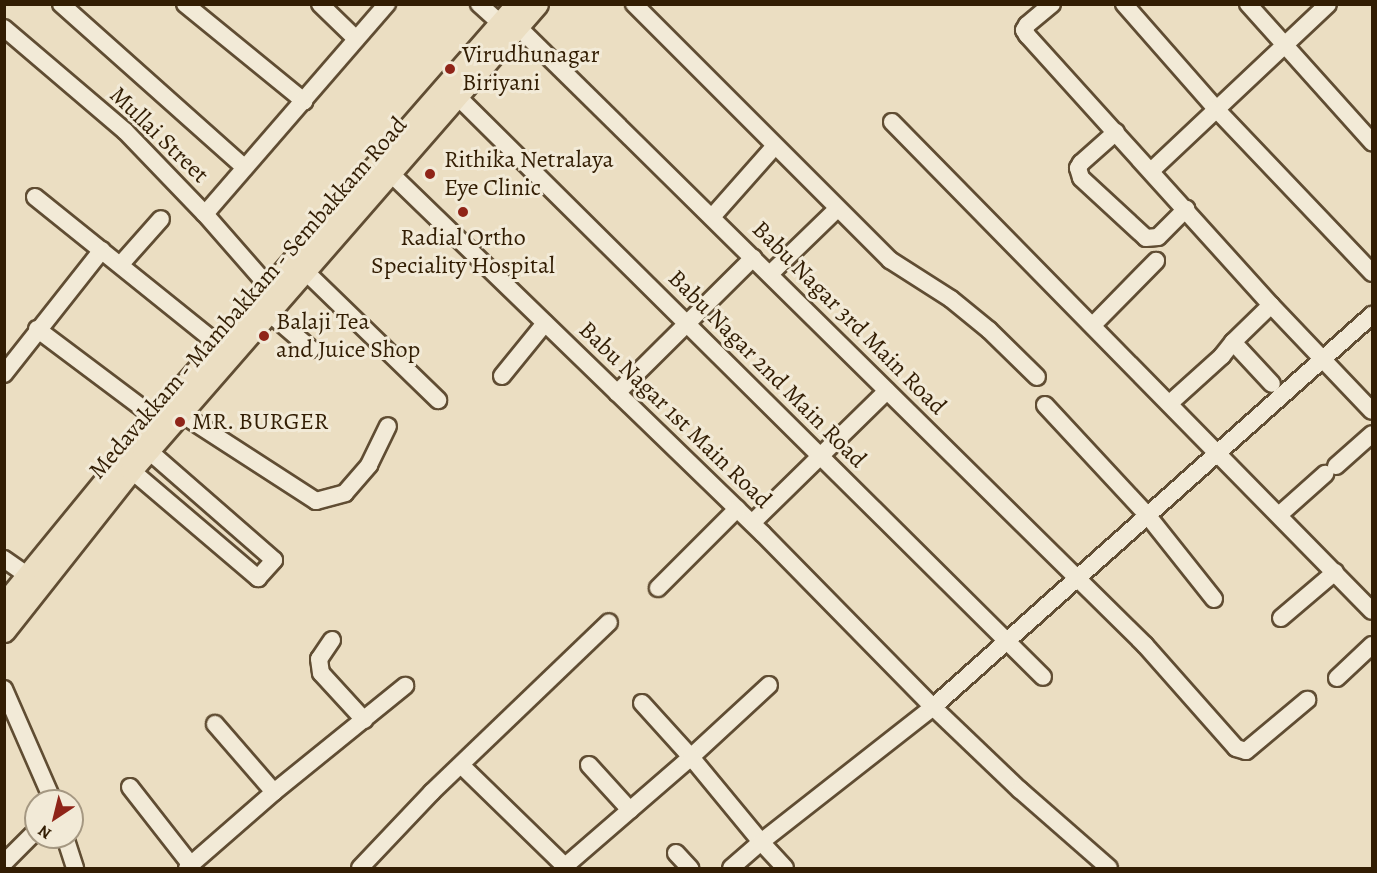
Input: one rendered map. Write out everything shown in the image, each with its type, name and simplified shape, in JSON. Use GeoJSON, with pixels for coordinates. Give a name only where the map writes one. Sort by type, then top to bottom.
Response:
{"type":"FeatureCollection","features":[{"type":"Feature","properties":{"kind":"main road","name":"Medavakkam - Mambakkam - Sembakkam Road"},"geometry":{"type":"LineString","coordinates":[[225,350],[268,312],[304,270],[384,167],[511,18],[537,4]]}},
{"type":"Feature","properties":{"kind":"main road","name":"Medavakkam - Mambakkam - Sembakkam Road"},"geometry":{"type":"LineString","coordinates":[[4,631],[34,580],[225,350],[269,287],[384,167],[457,96],[511,18]]}},
{"type":"Feature","properties":{"kind":"main road","name":"Medavakkam - Mambakkam - Sembakkam Road"},"geometry":{"type":"LineString","coordinates":[[4,604],[34,580],[148,450],[168,420]]}},
{"type":"Feature","properties":{"kind":"street"},"geometry":{"type":"LineString","coordinates":[[61,4],[245,168]]}},
{"type":"Feature","properties":{"kind":"street"},"geometry":{"type":"LineString","coordinates":[[185,4],[304,101]]}},
{"type":"Feature","properties":{"kind":"street"},"geometry":{"type":"LineString","coordinates":[[320,4],[356,39]]}},
{"type":"Feature","properties":{"kind":"street"},"geometry":{"type":"LineString","coordinates":[[205,214],[387,4]]}},
{"type":"Feature","properties":{"kind":"street","name":"Babu Nagar 3rd Main Road"},"geometry":{"type":"LineString","coordinates":[[479,4],[511,18],[1145,645],[1241,752],[1246,751],[1307,700]]}},
{"type":"Feature","properties":{"kind":"street"},"geometry":{"type":"LineString","coordinates":[[634,4],[774,147],[890,260],[951,299],[989,330],[1037,377]]}},
{"type":"Feature","properties":{"kind":"street"},"geometry":{"type":"LineString","coordinates":[[1052,4],[1027,25],[1024,30],[1027,35],[1271,305],[1372,411]]}},
{"type":"Feature","properties":{"kind":"street"},"geometry":{"type":"LineString","coordinates":[[1124,4],[1217,110],[1372,273]]}},
{"type":"Feature","properties":{"kind":"street"},"geometry":{"type":"LineString","coordinates":[[1248,4],[1370,135]]}},
{"type":"Feature","properties":{"kind":"street"},"geometry":{"type":"LineString","coordinates":[[1151,171],[1328,4]]}},
{"type":"Feature","properties":{"kind":"street","name":"Mullai Street"},"geometry":{"type":"LineString","coordinates":[[4,28],[125,131],[205,214],[269,287]]}},
{"type":"Feature","properties":{"kind":"street","name":"Babu Nagar 2nd Main Road"},"geometry":{"type":"LineString","coordinates":[[457,96],[687,321],[819,456],[1043,677]]}},
{"type":"Feature","properties":{"kind":"street"},"geometry":{"type":"LineString","coordinates":[[892,122],[1372,611]]}},
{"type":"Feature","properties":{"kind":"street"},"geometry":{"type":"LineString","coordinates":[[1116,132],[1081,163],[1078,168],[1081,178],[1146,238],[1158,237],[1186,209]]}},
{"type":"Feature","properties":{"kind":"street"},"geometry":{"type":"LineString","coordinates":[[712,217],[774,147]]}},
{"type":"Feature","properties":{"kind":"street","name":"Babu Nagar 1st Main Road"},"geometry":{"type":"LineString","coordinates":[[384,167],[752,523],[933,707],[1020,790],[1109,868]]}},
{"type":"Feature","properties":{"kind":"street"},"geometry":{"type":"LineString","coordinates":[[35,197],[225,350]]}},
{"type":"Feature","properties":{"kind":"street"},"geometry":{"type":"LineString","coordinates":[[770,274],[837,209]]}},
{"type":"Feature","properties":{"kind":"street"},"geometry":{"type":"LineString","coordinates":[[121,264],[161,219]]}},
{"type":"Feature","properties":{"kind":"street"},"geometry":{"type":"LineString","coordinates":[[5,372],[102,250]]}},
{"type":"Feature","properties":{"kind":"street"},"geometry":{"type":"LineString","coordinates":[[616,393],[753,258]]}},
{"type":"Feature","properties":{"kind":"street"},"geometry":{"type":"LineString","coordinates":[[1093,325],[1156,261]]}},
{"type":"Feature","properties":{"kind":"street"},"geometry":{"type":"LineString","coordinates":[[304,270],[438,400]]}},
{"type":"Feature","properties":{"kind":"street"},"geometry":{"type":"LineString","coordinates":[[1170,403],[1222,356],[1271,305]]}},
{"type":"Feature","properties":{"kind":"street"},"geometry":{"type":"LineString","coordinates":[[268,312],[311,349]]}},
{"type":"Feature","properties":{"kind":"street"},"geometry":{"type":"LineString","coordinates":[[731,868],[933,707],[1372,315]]}},
{"type":"Feature","properties":{"kind":"street"},"geometry":{"type":"LineString","coordinates":[[502,376],[545,323]]}},
{"type":"Feature","properties":{"kind":"street"},"geometry":{"type":"LineString","coordinates":[[37,329],[168,420],[316,501],[345,494],[369,465],[388,426]]}},
{"type":"Feature","properties":{"kind":"street"},"geometry":{"type":"LineString","coordinates":[[1233,342],[1272,384]]}},
{"type":"Feature","properties":{"kind":"street"},"geometry":{"type":"LineString","coordinates":[[752,523],[887,391]]}},
{"type":"Feature","properties":{"kind":"street"},"geometry":{"type":"LineString","coordinates":[[1045,405],[1148,516],[1214,599]]}},
{"type":"Feature","properties":{"kind":"street"},"geometry":{"type":"LineString","coordinates":[[1279,515],[1372,434]]}},
{"type":"Feature","properties":{"kind":"street"},"geometry":{"type":"LineString","coordinates":[[131,470],[258,578],[274,560],[148,450]]}},
{"type":"Feature","properties":{"kind":"street"},"geometry":{"type":"LineString","coordinates":[[658,588],[737,509]]}},
{"type":"Feature","properties":{"kind":"street"},"geometry":{"type":"LineString","coordinates":[[4,559],[34,580]]}},
{"type":"Feature","properties":{"kind":"street"},"geometry":{"type":"LineString","coordinates":[[1281,618],[1335,572]]}},
{"type":"Feature","properties":{"kind":"street"},"geometry":{"type":"LineString","coordinates":[[360,868],[461,765],[609,622]]}},
{"type":"Feature","properties":{"kind":"street"},"geometry":{"type":"LineString","coordinates":[[332,640],[319,659],[321,673],[364,720]]}},
{"type":"Feature","properties":{"kind":"street"},"geometry":{"type":"LineString","coordinates":[[1337,678],[1372,645]]}},
{"type":"Feature","properties":{"kind":"street"},"geometry":{"type":"LineString","coordinates":[[461,765],[565,868],[769,685]]}},
{"type":"Feature","properties":{"kind":"street"},"geometry":{"type":"LineString","coordinates":[[130,787],[189,867],[274,792],[405,686]]}},
{"type":"Feature","properties":{"kind":"street"},"geometry":{"type":"LineString","coordinates":[[4,689],[48,789]]}},
{"type":"Feature","properties":{"kind":"street"},"geometry":{"type":"LineString","coordinates":[[642,703],[785,868]]}},
{"type":"Feature","properties":{"kind":"street"},"geometry":{"type":"LineString","coordinates":[[215,724],[274,792]]}},
{"type":"Feature","properties":{"kind":"street"},"geometry":{"type":"LineString","coordinates":[[589,765],[630,810]]}},
{"type":"Feature","properties":{"kind":"street"},"geometry":{"type":"LineString","coordinates":[[4,863],[24,843]]}},
{"type":"Feature","properties":{"kind":"street"},"geometry":{"type":"LineString","coordinates":[[69,849],[75,868]]}},
{"type":"Feature","properties":{"kind":"street"},"geometry":{"type":"LineString","coordinates":[[676,853],[690,868]]}},
{"type":"Feature","properties":{"kind":"place","name":"Virudhunagar Biriyani"},"geometry":{"type":"Point","coordinates":[450,69]}},
{"type":"Feature","properties":{"kind":"place","name":"Rithika Netralaya Eye Clinic"},"geometry":{"type":"Point","coordinates":[430,174]}},
{"type":"Feature","properties":{"kind":"place","name":"Radial Ortho Speciality Hospital"},"geometry":{"type":"Point","coordinates":[463,212]}},
{"type":"Feature","properties":{"kind":"place","name":"Balaji Tea and Juice Shop"},"geometry":{"type":"Point","coordinates":[264,336]}},
{"type":"Feature","properties":{"kind":"place","name":"MR. BURGER"},"geometry":{"type":"Point","coordinates":[180,422]}}]}
